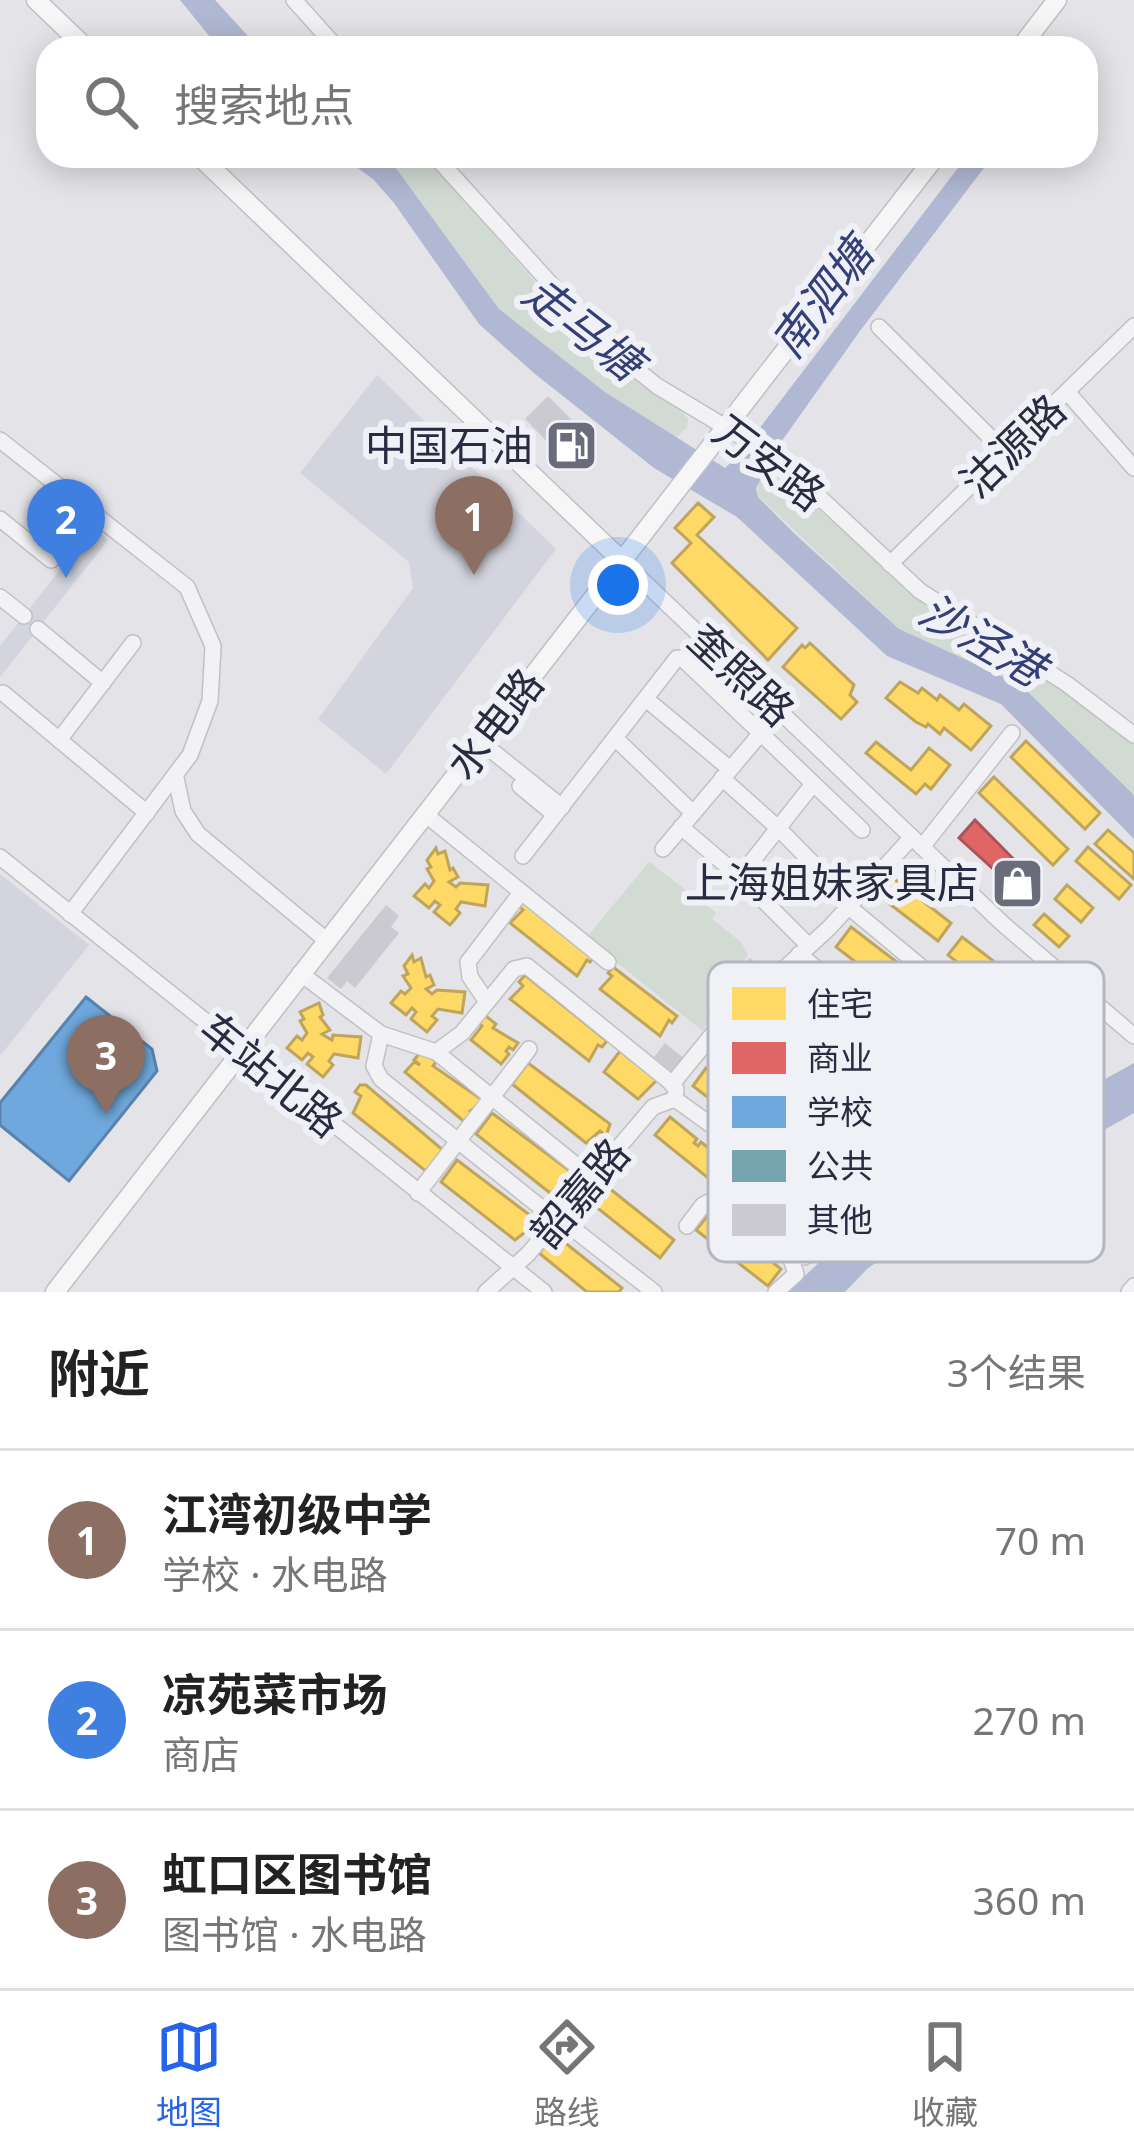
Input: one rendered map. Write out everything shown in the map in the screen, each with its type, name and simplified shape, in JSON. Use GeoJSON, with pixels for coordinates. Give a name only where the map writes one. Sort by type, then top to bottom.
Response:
{"type":"FeatureCollection","features":[{"type":"Feature","properties":{"kind":"main road"},"geometry":{"type":"LineString","coordinates":[[36,0],[74,36]]}},
{"type":"Feature","properties":{"kind":"main road"},"geometry":{"type":"LineString","coordinates":[[1029,36],[1057,0]]}},
{"type":"Feature","properties":{"kind":"main road","name":"奎照路"},"geometry":{"type":"LineString","coordinates":[[212,168],[621,560]]}},
{"type":"Feature","properties":{"kind":"main road","name":"水电路"},"geometry":{"type":"LineString","coordinates":[[55,1292],[927,168]]}},
{"type":"Feature","properties":{"kind":"street"},"geometry":{"type":"LineString","coordinates":[[306,4],[329,36]]}},
{"type":"Feature","properties":{"kind":"street","name":"万安路"},"geometry":{"type":"LineString","coordinates":[[446,168],[605,344],[657,386],[779,463],[955,616],[1078,691],[1134,735]]}},
{"type":"Feature","properties":{"kind":"street","name":"沽源路"},"geometry":{"type":"LineString","coordinates":[[890,564],[1134,326]]}},
{"type":"Feature","properties":{"kind":"street"},"geometry":{"type":"LineString","coordinates":[[879,327],[1006,453]]}},
{"type":"Feature","properties":{"kind":"street"},"geometry":{"type":"LineString","coordinates":[[1069,394],[1134,468]]}},
{"type":"Feature","properties":{"kind":"street"},"geometry":{"type":"LineString","coordinates":[[0,440],[188,587],[212,646],[214,675],[201,729],[176,778],[70,914]]}},
{"type":"Feature","properties":{"kind":"street"},"geometry":{"type":"LineString","coordinates":[[0,519],[50,560]]}},
{"type":"Feature","properties":{"kind":"street","name":"奎照路"},"geometry":{"type":"LineString","coordinates":[[621,560],[1045,962]]}},
{"type":"Feature","properties":{"kind":"street"},"geometry":{"type":"LineString","coordinates":[[0,597],[24,616]]}},
{"type":"Feature","properties":{"kind":"street"},"geometry":{"type":"LineString","coordinates":[[38,629],[103,683]]}},
{"type":"Feature","properties":{"kind":"street"},"geometry":{"type":"LineString","coordinates":[[59,740],[133,643]]}},
{"type":"Feature","properties":{"kind":"street"},"geometry":{"type":"LineString","coordinates":[[523,856],[677,658],[862,830]]}},
{"type":"Feature","properties":{"kind":"street"},"geometry":{"type":"LineString","coordinates":[[3,693],[147,813]]}},
{"type":"Feature","properties":{"kind":"street"},"geometry":{"type":"LineString","coordinates":[[646,699],[726,773],[850,905],[916,962]]}},
{"type":"Feature","properties":{"kind":"street"},"geometry":{"type":"LineString","coordinates":[[663,849],[761,733]]}},
{"type":"Feature","properties":{"kind":"street"},"geometry":{"type":"LineString","coordinates":[[917,842],[1012,733]]}},
{"type":"Feature","properties":{"kind":"street"},"geometry":{"type":"LineString","coordinates":[[615,739],[693,813]]}},
{"type":"Feature","properties":{"kind":"street"},"geometry":{"type":"LineString","coordinates":[[481,742],[504,760],[507,776],[558,811]]}},
{"type":"Feature","properties":{"kind":"street"},"geometry":{"type":"LineString","coordinates":[[176,778],[183,811],[198,834],[326,940]]}},
{"type":"Feature","properties":{"kind":"street"},"geometry":{"type":"LineString","coordinates":[[739,878],[813,784]]}},
{"type":"Feature","properties":{"kind":"street"},"geometry":{"type":"LineString","coordinates":[[425,814],[608,962]]}},
{"type":"Feature","properties":{"kind":"street"},"geometry":{"type":"LineString","coordinates":[[681,827],[739,878],[817,962]]}},
{"type":"Feature","properties":{"kind":"street","name":"韶嘉路"},"geometry":{"type":"LineString","coordinates":[[789,962],[917,842]]}},
{"type":"Feature","properties":{"kind":"street","name":"车站北路"},"geometry":{"type":"LineString","coordinates":[[0,857],[544,1292]]}},
{"type":"Feature","properties":{"kind":"street"},"geometry":{"type":"LineString","coordinates":[[487,1001],[470,977],[468,962],[520,893]]}},
{"type":"Feature","properties":{"kind":"street"},"geometry":{"type":"LineString","coordinates":[[436,1052],[450,1045],[514,969],[527,966],[708,1120]]}},
{"type":"Feature","properties":{"kind":"street"},"geometry":{"type":"LineString","coordinates":[[300,973],[381,1034],[436,1052],[592,1178]]}},
{"type":"Feature","properties":{"kind":"street","name":"奎照路"},"geometry":{"type":"LineString","coordinates":[[1104,1011],[1134,1036]]}},
{"type":"Feature","properties":{"kind":"street"},"geometry":{"type":"LineString","coordinates":[[381,1034],[374,1066],[381,1079],[539,1206]]}},
{"type":"Feature","properties":{"kind":"street","name":"韶嘉路"},"geometry":{"type":"LineString","coordinates":[[486,1292],[515,1269],[653,1107],[674,1092],[708,1041]]}},
{"type":"Feature","properties":{"kind":"street"},"geometry":{"type":"LineString","coordinates":[[418,1192],[529,1049]]}},
{"type":"Feature","properties":{"kind":"street"},"geometry":{"type":"LineString","coordinates":[[687,1226],[708,1202]]}},
{"type":"Feature","properties":{"kind":"street"},"geometry":{"type":"LineString","coordinates":[[558,1217],[653,1292]]}},
{"type":"Feature","properties":{"kind":"street"},"geometry":{"type":"LineString","coordinates":[[776,1292],[796,1274],[792,1262]]}},
{"type":"Feature","properties":{"kind":"shaded area"},"geometry":{"type":"Polygon","coordinates":[[[396,168],[436,168],[587,341],[618,369],[680,409],[688,419],[687,427],[676,438],[605,392],[499,309],[396,168]]]}},
{"type":"Feature","properties":{"kind":"shaded area"},"geometry":{"type":"Polygon","coordinates":[[[377,375],[556,549],[386,774],[318,719],[413,588],[409,562],[300,473],[377,375]]]}},
{"type":"Feature","properties":{"kind":"shaded area"},"geometry":{"type":"Polygon","coordinates":[[[764,468],[963,631],[1036,670],[1134,741],[1134,795],[1043,706],[899,629],[758,496],[757,480],[764,468]]]}},
{"type":"Feature","properties":{"kind":"shaded area"},"geometry":{"type":"Polygon","coordinates":[[[93,528],[108,540],[0,677],[0,646],[93,528]]]}},
{"type":"Feature","properties":{"kind":"shaded area"},"geometry":{"type":"Polygon","coordinates":[[[649,862],[716,913],[712,919],[741,942],[748,955],[743,962],[708,962],[708,1024],[703,1031],[586,938],[649,862]]]}},
{"type":"Feature","properties":{"kind":"shaded area"},"geometry":{"type":"Polygon","coordinates":[[[0,874],[89,945],[0,1056],[0,874]]]}},
{"type":"Feature","properties":{"kind":"water"},"geometry":{"type":"Polygon","coordinates":[[[180,0],[215,0],[248,36],[209,36],[180,0]]]}},
{"type":"Feature","properties":{"kind":"water"},"geometry":{"type":"Polygon","coordinates":[[[358,168],[396,168],[499,309],[605,392],[725,468],[958,168],[984,168],[781,442],[756,488],[758,497],[899,629],[1029,693],[1134,795],[1134,839],[1001,704],[887,656],[737,517],[654,468],[535,374],[479,324],[373,179],[358,168]]]}},
{"type":"Feature","properties":{"kind":"water"},"geometry":{"type":"Polygon","coordinates":[[[1134,1063],[1134,1113],[1104,1130],[1104,1080],[1134,1063]]]}},
{"type":"Feature","properties":{"kind":"water"},"geometry":{"type":"Polygon","coordinates":[[[820,1262],[877,1262],[845,1292],[788,1292],[820,1262]]]}},
{"type":"Feature","properties":{"kind":"building: 住宅"},"geometry":{"type":"Polygon","coordinates":[[[698,503],[714,517],[697,535],[797,628],[768,660],[672,563],[691,543],[675,528],[698,503]]]}},
{"type":"Feature","properties":{"kind":"building: 住宅"},"geometry":{"type":"Polygon","coordinates":[[[810,643],[854,685],[850,695],[857,702],[841,719],[783,667],[802,645],[805,648],[810,643]]]}},
{"type":"Feature","properties":{"kind":"building: 住宅"},"geometry":{"type":"Polygon","coordinates":[[[900,682],[918,693],[922,688],[937,700],[940,695],[959,710],[964,704],[991,726],[971,750],[944,728],[940,734],[916,722],[886,698],[900,682]]]}},
{"type":"Feature","properties":{"kind":"building: 住宅"},"geometry":{"type":"Polygon","coordinates":[[[1026,741],[1100,813],[1085,829],[1011,757],[1026,741]]]}},
{"type":"Feature","properties":{"kind":"building: 住宅"},"geometry":{"type":"Polygon","coordinates":[[[876,742],[911,770],[929,748],[950,765],[931,789],[925,784],[916,794],[866,753],[876,742]]]}},
{"type":"Feature","properties":{"kind":"building: 住宅"},"geometry":{"type":"Polygon","coordinates":[[[994,777],[1068,849],[1053,865],[979,793],[994,777]]]}},
{"type":"Feature","properties":{"kind":"building: 住宅"},"geometry":{"type":"Polygon","coordinates":[[[1108,830],[1134,853],[1134,879],[1095,844],[1108,830]]]}},
{"type":"Feature","properties":{"kind":"building: 住宅"},"geometry":{"type":"Polygon","coordinates":[[[1088,847],[1131,885],[1119,899],[1076,861],[1088,847]]]}},
{"type":"Feature","properties":{"kind":"building: 住宅"},"geometry":{"type":"Polygon","coordinates":[[[436,848],[438,854],[445,851],[450,870],[458,877],[449,882],[456,887],[460,883],[488,885],[485,906],[461,902],[456,909],[460,913],[450,925],[434,912],[440,905],[435,901],[429,908],[414,896],[434,881],[427,860],[436,848]]]}},
{"type":"Feature","properties":{"kind":"building: 住宅"},"geometry":{"type":"Polygon","coordinates":[[[892,877],[951,923],[938,941],[878,895],[892,877]]]}},
{"type":"Feature","properties":{"kind":"building: 住宅"},"geometry":{"type":"Polygon","coordinates":[[[1067,885],[1093,908],[1081,922],[1055,899],[1067,885]]]}},
{"type":"Feature","properties":{"kind":"building: 住宅"},"geometry":{"type":"Polygon","coordinates":[[[525,899],[595,956],[577,976],[510,923],[523,910],[519,906],[525,899]]]}},
{"type":"Feature","properties":{"kind":"building: 住宅"},"geometry":{"type":"Polygon","coordinates":[[[1044,914],[1069,936],[1059,947],[1034,925],[1044,914]]]}},
{"type":"Feature","properties":{"kind":"building: 住宅"},"geometry":{"type":"Polygon","coordinates":[[[851,927],[897,962],[856,962],[836,947],[851,927]]]}},
{"type":"Feature","properties":{"kind":"building: 住宅"},"geometry":{"type":"Polygon","coordinates":[[[962,937],[995,962],[957,962],[948,955],[962,937]]]}},
{"type":"Feature","properties":{"kind":"building: 住宅"},"geometry":{"type":"Polygon","coordinates":[[[412,955],[414,962],[421,958],[426,977],[430,975],[434,985],[426,989],[432,994],[437,990],[465,992],[462,1013],[438,1009],[432,1016],[437,1020],[427,1032],[411,1019],[416,1012],[412,1008],[406,1015],[391,1003],[411,988],[403,976],[408,974],[404,966],[412,955]]]}},
{"type":"Feature","properties":{"kind":"building: 住宅"},"geometry":{"type":"Polygon","coordinates":[[[613,967],[677,1016],[660,1036],[600,989],[612,976],[608,973],[613,967]]]}},
{"type":"Feature","properties":{"kind":"building: 住宅"},"geometry":{"type":"Polygon","coordinates":[[[525,975],[607,1041],[598,1045],[589,1061],[510,999],[523,986],[519,982],[525,975]]]}},
{"type":"Feature","properties":{"kind":"building: 住宅"},"geometry":{"type":"Polygon","coordinates":[[[319,1003],[320,1017],[330,1030],[322,1034],[332,1040],[333,1035],[361,1037],[358,1058],[334,1054],[329,1061],[333,1065],[323,1077],[307,1064],[313,1057],[308,1053],[302,1060],[287,1048],[307,1033],[300,1012],[319,1003]]]}},
{"type":"Feature","properties":{"kind":"building: 住宅"},"geometry":{"type":"Polygon","coordinates":[[[482,1013],[496,1024],[493,1028],[518,1043],[513,1050],[509,1047],[501,1064],[471,1040],[482,1026],[476,1021],[482,1013]]]}},
{"type":"Feature","properties":{"kind":"building: 住宅"},"geometry":{"type":"Polygon","coordinates":[[[422,1050],[436,1062],[433,1066],[484,1101],[470,1111],[474,1114],[467,1124],[405,1072],[414,1062],[420,1065],[414,1060],[422,1050]]]}},
{"type":"Feature","properties":{"kind":"building: 住宅"},"geometry":{"type":"Polygon","coordinates":[[[620,1051],[657,1080],[638,1099],[604,1072],[620,1051]]]}},
{"type":"Feature","properties":{"kind":"building: 住宅"},"geometry":{"type":"Polygon","coordinates":[[[528,1063],[610,1124],[606,1136],[600,1131],[586,1143],[512,1084],[528,1063]]]}},
{"type":"Feature","properties":{"kind":"building: 住宅"},"geometry":{"type":"Polygon","coordinates":[[[706,1068],[708,1070],[708,1098],[693,1086],[706,1068]]]}},
{"type":"Feature","properties":{"kind":"building: 住宅"},"geometry":{"type":"Polygon","coordinates":[[[366,1085],[444,1151],[427,1172],[353,1113],[361,1096],[355,1092],[366,1085]]]}},
{"type":"Feature","properties":{"kind":"building: 住宅"},"geometry":{"type":"Polygon","coordinates":[[[492,1113],[574,1174],[570,1186],[564,1181],[550,1193],[476,1134],[492,1113]]]}},
{"type":"Feature","properties":{"kind":"building: 住宅"},"geometry":{"type":"Polygon","coordinates":[[[670,1117],[697,1139],[694,1143],[701,1142],[708,1148],[708,1178],[655,1135],[670,1117]]]}},
{"type":"Feature","properties":{"kind":"building: 住宅"},"geometry":{"type":"Polygon","coordinates":[[[457,1160],[539,1222],[535,1233],[529,1229],[515,1240],[441,1182],[457,1160]]]}},
{"type":"Feature","properties":{"kind":"building: 住宅"},"geometry":{"type":"Polygon","coordinates":[[[604,1184],[674,1240],[660,1258],[590,1202],[604,1184]]]}},
{"type":"Feature","properties":{"kind":"building: 住宅"},"geometry":{"type":"Polygon","coordinates":[[[708,1215],[708,1239],[696,1230],[708,1215]]]}},
{"type":"Feature","properties":{"kind":"building: 住宅"},"geometry":{"type":"Polygon","coordinates":[[[554,1234],[622,1288],[619,1292],[587,1292],[539,1253],[554,1234]]]}},
{"type":"Feature","properties":{"kind":"building: 住宅"},"geometry":{"type":"Polygon","coordinates":[[[737,1262],[772,1262],[781,1269],[768,1286],[737,1262]]]}},
{"type":"Feature","properties":{"kind":"building: 商业"},"geometry":{"type":"Polygon","coordinates":[[[975,820],[1037,883],[1024,897],[959,838],[975,820]]]}},
{"type":"Feature","properties":{"kind":"building: 学校"},"geometry":{"type":"Polygon","coordinates":[[[86,997],[152,1049],[157,1071],[69,1181],[0,1125],[0,1103],[86,997]]]}},
{"type":"Feature","properties":{"kind":"building: 其他"},"geometry":{"type":"Polygon","coordinates":[[[548,396],[580,428],[556,451],[525,419],[548,396]]]}},
{"type":"Feature","properties":{"kind":"building: 其他"},"geometry":{"type":"Polygon","coordinates":[[[386,905],[399,916],[391,927],[399,933],[355,988],[347,981],[341,989],[327,978],[386,905]]]}},
{"type":"Feature","properties":{"kind":"building: 其他"},"geometry":{"type":"Polygon","coordinates":[[[665,1043],[686,1060],[675,1074],[654,1057],[665,1043]]]}},
{"type":"Feature","properties":{"kind":"place","name":"中国石油"},"geometry":{"type":"Point","coordinates":[572,446]}},
{"type":"Feature","properties":{"kind":"place","name":"江湾初级中学"},"geometry":{"type":"Point","coordinates":[474,575]}},
{"type":"Feature","properties":{"kind":"place","name":"凉苑菜市场"},"geometry":{"type":"Point","coordinates":[66,578]}},
{"type":"Feature","properties":{"kind":"place","name":"上海姐妹家具店"},"geometry":{"type":"Point","coordinates":[1018,883]}},
{"type":"Feature","properties":{"kind":"place","name":"虹口区图书馆"},"geometry":{"type":"Point","coordinates":[106,1114]}},
{"type":"Feature","properties":{"kind":"water label","name":"南泗塘"},"geometry":{"type":"Point","coordinates":[822,298]}},
{"type":"Feature","properties":{"kind":"water label","name":"走马塘"},"geometry":{"type":"Point","coordinates":[583,328]}},
{"type":"Feature","properties":{"kind":"water label","name":"沙泾港"},"geometry":{"type":"Point","coordinates":[982,640]}}]}
